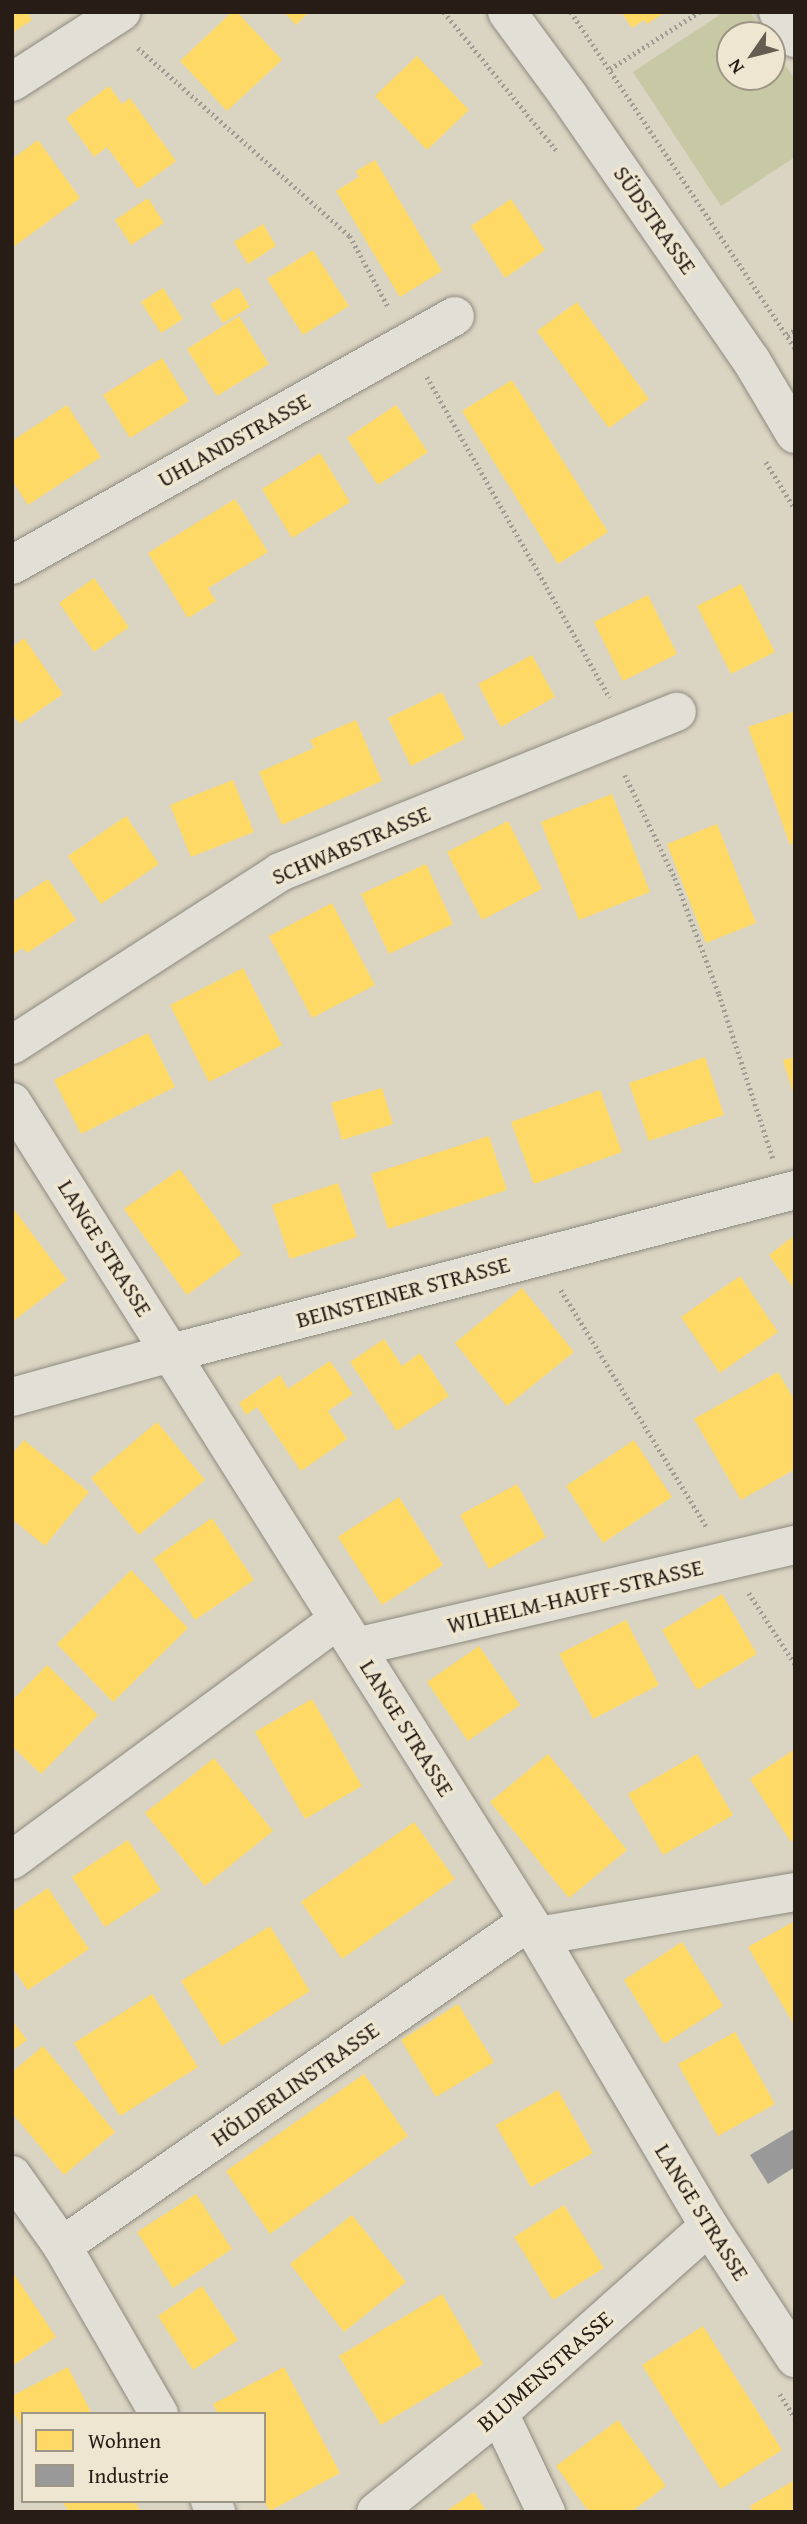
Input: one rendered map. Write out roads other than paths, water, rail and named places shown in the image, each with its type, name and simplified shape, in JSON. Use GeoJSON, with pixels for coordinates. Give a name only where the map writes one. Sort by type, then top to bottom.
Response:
{"type":"FeatureCollection","features":[{"type":"Feature","properties":{"kind":"street","name":"SÜDSTRASSE"},"geometry":{"type":"LineString","coordinates":[[506,12],[713,304],[795,434]]}},
{"type":"Feature","properties":{"kind":"street"},"geometry":{"type":"LineString","coordinates":[[778,12],[795,38]]}},
{"type":"Feature","properties":{"kind":"street"},"geometry":{"type":"LineString","coordinates":[[12,82],[117,15]]}},
{"type":"Feature","properties":{"kind":"street","name":"UHLANDSTRASSE"},"geometry":{"type":"LineString","coordinates":[[12,565],[455,316]]}},
{"type":"Feature","properties":{"kind":"street","name":"SCHWABSTRASSE"},"geometry":{"type":"LineString","coordinates":[[12,1045],[281,872],[677,712]]}},
{"type":"Feature","properties":{"kind":"street","name":"LANGE STRASSE"},"geometry":{"type":"LineString","coordinates":[[12,1102],[533,1929],[709,2226],[785,2373]]}},
{"type":"Feature","properties":{"kind":"street","name":"BEINSTEINER STRASSE"},"geometry":{"type":"LineString","coordinates":[[12,1397],[789,1192]]}},
{"type":"Feature","properties":{"kind":"street","name":"WILHELM-HAUFF-STRASSE"},"geometry":{"type":"LineString","coordinates":[[12,1860],[346,1634],[795,1545]]}},
{"type":"Feature","properties":{"kind":"street","name":"HÖLDERLINSTRASSE"},"geometry":{"type":"LineString","coordinates":[[62,2246],[533,1929],[795,1892]]}},
{"type":"Feature","properties":{"kind":"street"},"geometry":{"type":"LineString","coordinates":[[12,2175],[62,2246],[158,2412]]}},
{"type":"Feature","properties":{"kind":"street","name":"BLUMENSTRASSE"},"geometry":{"type":"LineString","coordinates":[[376,2512],[499,2413],[709,2226]]}},
{"type":"Feature","properties":{"kind":"street"},"geometry":{"type":"LineString","coordinates":[[499,2413],[546,2512]]}}]}
